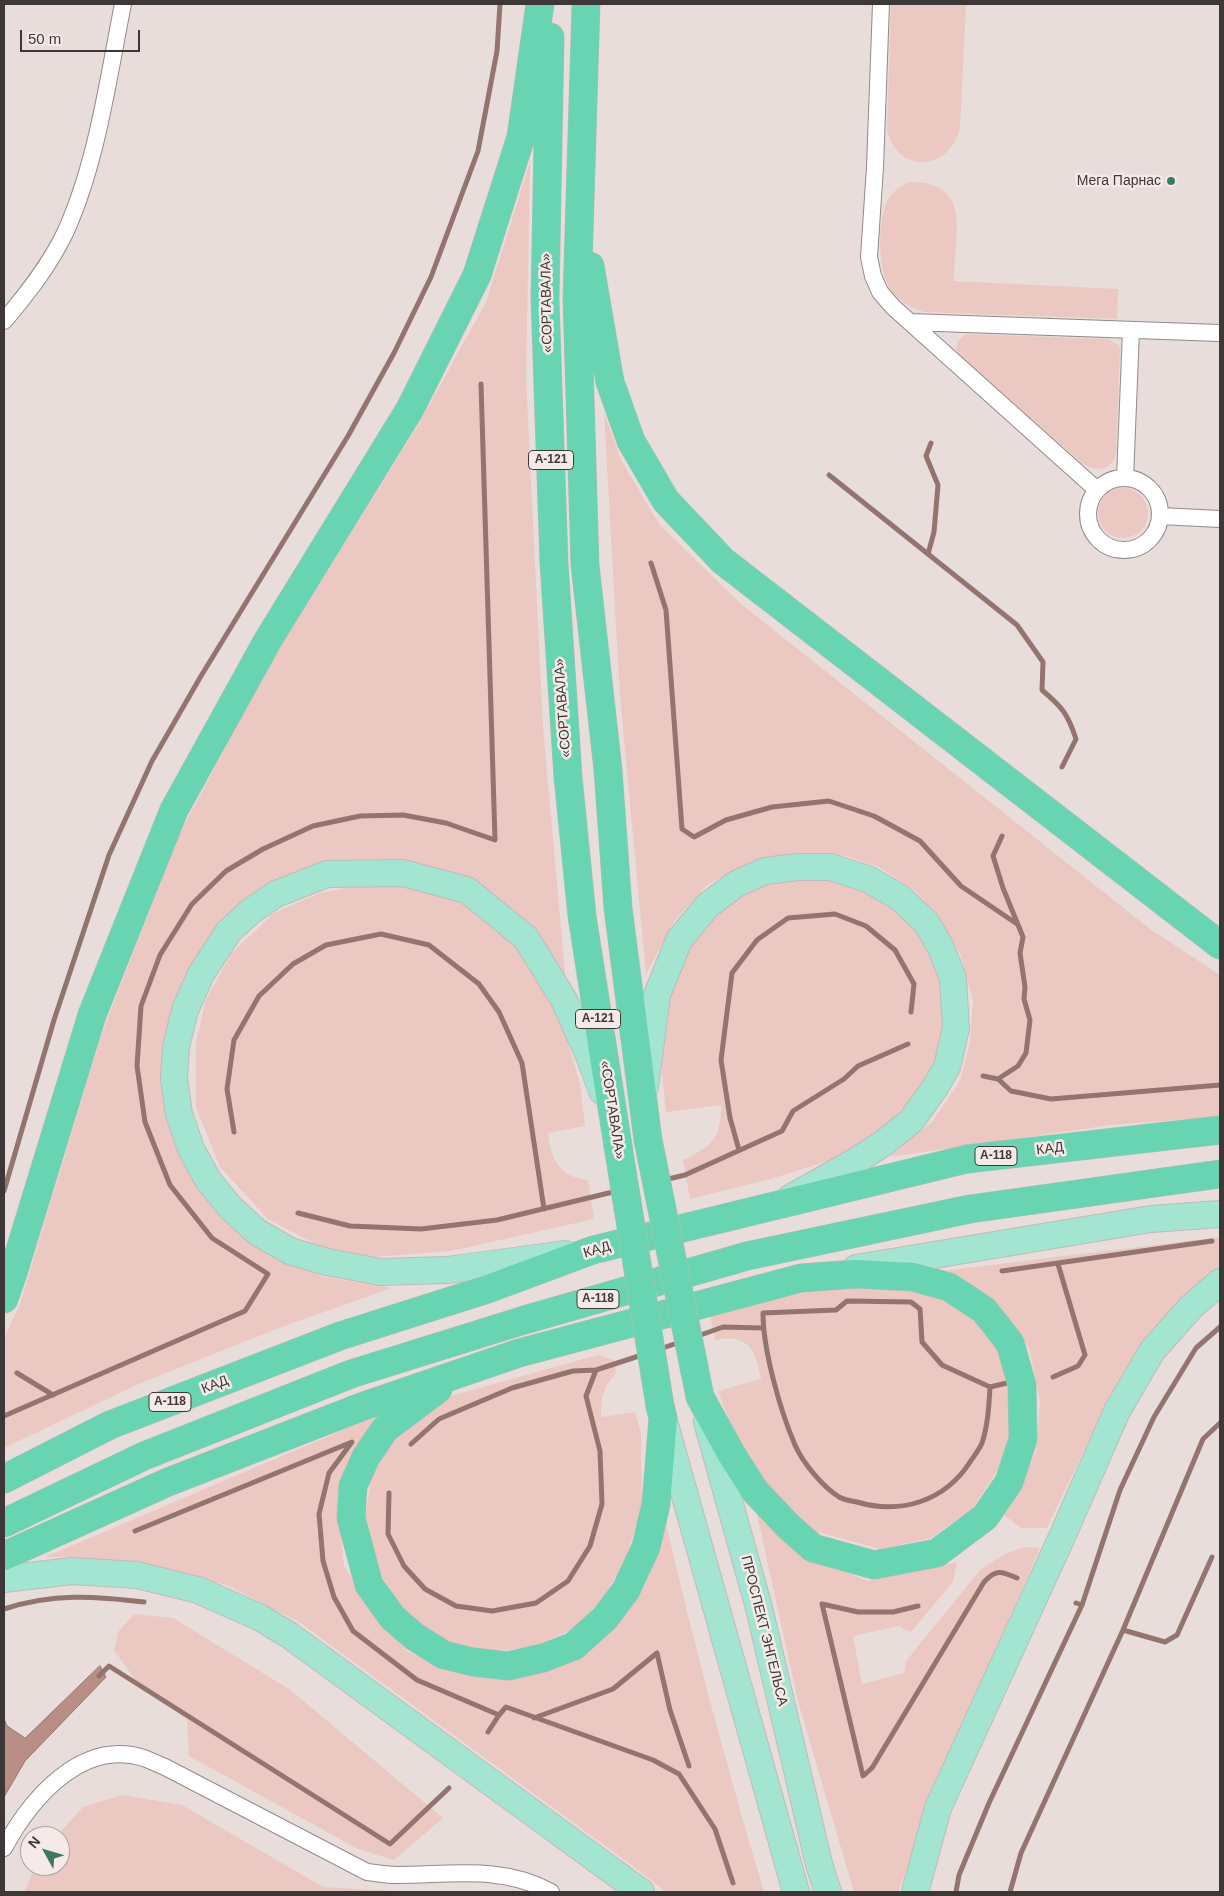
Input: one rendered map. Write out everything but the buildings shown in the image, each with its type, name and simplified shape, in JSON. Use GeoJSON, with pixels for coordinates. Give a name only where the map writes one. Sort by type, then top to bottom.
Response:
{"type":"FeatureCollection","features":[{"type":"Feature","properties":{"kind":"highway"},"geometry":{"type":"LineString","coordinates":[[4,1299],[92,1015],[174,810],[268,640],[410,409],[478,275],[521,137],[540,4]]}},
{"type":"Feature","properties":{"kind":"highway","name":"«СОРТАВАЛА»"},"geometry":{"type":"LineString","coordinates":[[519,1353],[441,1387],[410,1409],[386,1430],[366,1457],[353,1486],[351,1518],[369,1585],[393,1618],[415,1637],[444,1655],[473,1662],[508,1666],[542,1658],[574,1646],[605,1618],[626,1590],[646,1547],[656,1504],[662,1412],[582,916],[568,777],[554,564],[545,299],[551,4]]}},
{"type":"Feature","properties":{"kind":"highway","name":"А-121"},"geometry":{"type":"LineString","coordinates":[[586,4],[577,298],[585,564],[608,770],[618,908],[642,1105],[698,1384]]}},
{"type":"Feature","properties":{"kind":"highway"},"geometry":{"type":"LineString","coordinates":[[579,216],[584,228],[610,382],[631,441],[666,501],[723,561],[1220,945]]}},
{"type":"Feature","properties":{"kind":"highway","name":"КАД"},"geometry":{"type":"LineString","coordinates":[[4,1479],[110,1425],[322,1343],[488,1289],[593,1250],[967,1159],[1220,1130]]}},
{"type":"Feature","properties":{"kind":"highway","name":"А-118"},"geometry":{"type":"LineString","coordinates":[[4,1523],[144,1456],[351,1374],[521,1320],[737,1258],[970,1209],[1220,1174]]}},
{"type":"Feature","properties":{"kind":"highway"},"geometry":{"type":"LineString","coordinates":[[4,1556],[177,1478],[361,1406],[519,1353],[801,1278],[856,1274],[913,1277],[949,1287],[984,1310],[1010,1343],[1022,1385],[1023,1439],[1009,1482],[985,1518],[937,1553],[874,1565],[813,1548],[788,1526],[755,1491],[732,1455],[698,1384]]}},
{"type":"Feature","properties":{"kind":"main road"},"geometry":{"type":"LineString","coordinates":[[642,1105],[657,995],[679,940],[706,906],[736,884],[765,871],[797,867],[830,867],[868,879],[899,897],[926,922],[941,948],[953,978],[956,1028],[947,1067],[911,1121],[885,1142],[856,1161],[776,1205]]}},
{"type":"Feature","properties":{"kind":"main road"},"geometry":{"type":"LineString","coordinates":[[593,1250],[448,1270],[380,1272],[327,1262],[290,1251],[257,1232],[230,1207],[208,1180],[191,1149],[178,1114],[174,1078],[176,1047],[184,1010],[201,974],[229,931],[251,911],[276,894],[328,874],[403,873],[467,890],[526,938],[564,1000],[590,1058],[616,1134]]}},
{"type":"Feature","properties":{"kind":"main road"},"geometry":{"type":"LineString","coordinates":[[801,1278],[1151,1219],[1220,1214]]}},
{"type":"Feature","properties":{"kind":"main road"},"geometry":{"type":"LineString","coordinates":[[915,1892],[938,1808],[1061,1539],[1117,1411],[1152,1351],[1190,1307],[1220,1282]]}},
{"type":"Feature","properties":{"kind":"main road","name":"ПРОСПЕКТ ЭНГЕЛЬСА"},"geometry":{"type":"LineString","coordinates":[[698,1384],[760,1608],[819,1864],[828,1892]]}},
{"type":"Feature","properties":{"kind":"main road"},"geometry":{"type":"LineString","coordinates":[[662,1412],[796,1892]]}},
{"type":"Feature","properties":{"kind":"main road"},"geometry":{"type":"LineString","coordinates":[[4,1579],[72,1571],[136,1576],[198,1590],[260,1618],[289,1635],[641,1892]]}},
{"type":"Feature","properties":{"kind":"street"},"geometry":{"type":"LineString","coordinates":[[4,321],[47,265],[64,233],[78,200],[92,154],[123,4]]}},
{"type":"Feature","properties":{"kind":"street"},"geometry":{"type":"LineString","coordinates":[[881,4],[875,168],[869,258],[873,276],[880,292],[893,307],[1097,490]]}},
{"type":"Feature","properties":{"kind":"street"},"geometry":{"type":"LineString","coordinates":[[910,322],[1220,334]]}},
{"type":"Feature","properties":{"kind":"street"},"geometry":{"type":"LineString","coordinates":[[1125,478],[1131,331]]}},
{"type":"Feature","properties":{"kind":"street"},"geometry":{"type":"LineString","coordinates":[[1125,478],[1136,480],[1154,494],[1159,504],[1160,516],[1157,528],[1150,539],[1140,547],[1116,550],[1104,545],[1095,536],[1089,525],[1087,513],[1090,500],[1097,490],[1105,483],[1125,478]]}},
{"type":"Feature","properties":{"kind":"street"},"geometry":{"type":"LineString","coordinates":[[1160,516],[1220,519]]}},
{"type":"Feature","properties":{"kind":"street"},"geometry":{"type":"LineString","coordinates":[[4,1848],[32,1804],[61,1777],[88,1759],[117,1755],[142,1758],[165,1767],[367,1872],[396,1875],[463,1872],[491,1874],[523,1879],[551,1892]]}},
{"type":"Feature","properties":{"kind":"shaded area"},"geometry":{"type":"Polygon","coordinates":[[[891,4],[966,4],[960,128],[954,142],[946,153],[924,162],[912,160],[902,155],[893,145],[887,130],[891,4]]]}},
{"type":"Feature","properties":{"kind":"shaded area"},"geometry":{"type":"Polygon","coordinates":[[[530,162],[526,378],[543,727],[566,984],[535,931],[382,861],[217,927],[165,1077],[261,1249],[324,1277],[392,1288],[287,1325],[143,1382],[4,1448],[4,1338],[20,1304],[102,1033],[180,833],[267,669],[420,422],[486,302],[530,162]]]}},
{"type":"Feature","properties":{"kind":"shaded area"},"geometry":{"type":"Polygon","coordinates":[[[910,182],[930,184],[944,191],[952,202],[956,215],[957,231],[954,281],[1118,289],[1117,319],[924,312],[903,302],[888,285],[882,266],[880,242],[882,217],[889,198],[898,188],[910,182]]]}},
{"type":"Feature","properties":{"kind":"shaded area"},"geometry":{"type":"Polygon","coordinates":[[[967,334],[1108,339],[1118,345],[1120,349],[1116,454],[1111,464],[1098,469],[1083,464],[959,355],[956,348],[957,343],[967,334]]]}},
{"type":"Feature","properties":{"kind":"shaded area"},"geometry":{"type":"Polygon","coordinates":[[[604,412],[621,460],[659,524],[741,604],[1150,929],[1220,975],[1220,1117],[1111,1125],[890,1157],[932,1122],[960,1081],[970,1043],[973,1000],[961,955],[937,914],[914,890],[879,867],[846,856],[806,854],[764,857],[708,884],[675,920],[646,974],[620,697],[604,412]]]}},
{"type":"Feature","properties":{"kind":"shaded area"},"geometry":{"type":"Polygon","coordinates":[[[1118,488],[1128,488],[1141,495],[1148,508],[1148,518],[1141,531],[1128,538],[1118,538],[1109,534],[1102,527],[1098,518],[1098,508],[1102,499],[1109,492],[1118,488]]]}},
{"type":"Feature","properties":{"kind":"shaded area"},"geometry":{"type":"Polygon","coordinates":[[[800,875],[844,880],[891,903],[927,943],[946,988],[945,1028],[940,1048],[922,1087],[894,1119],[865,1141],[831,1160],[771,1179],[690,1199],[683,1160],[702,1150],[713,1140],[719,1126],[721,1105],[666,1112],[660,1054],[667,997],[683,959],[706,925],[749,888],[800,875]]]}},
{"type":"Feature","properties":{"kind":"shaded area"},"geometry":{"type":"Polygon","coordinates":[[[366,884],[412,887],[457,899],[500,927],[530,961],[559,1016],[580,1083],[585,1126],[548,1133],[551,1151],[554,1159],[563,1171],[578,1178],[588,1180],[594,1219],[451,1251],[375,1257],[323,1248],[268,1219],[220,1167],[196,1107],[196,1042],[206,999],[232,953],[274,913],[320,893],[366,884]]]}},
{"type":"Feature","properties":{"kind":"shaded area"},"geometry":{"type":"Polygon","coordinates":[[[1220,1237],[1220,1268],[1177,1305],[1125,1369],[1047,1528],[1021,1528],[1004,1515],[1014,1501],[1036,1451],[1040,1401],[1029,1348],[992,1301],[942,1271],[1220,1237]]]}},
{"type":"Feature","properties":{"kind":"shaded area"},"geometry":{"type":"Polygon","coordinates":[[[875,1284],[928,1289],[966,1309],[988,1333],[1009,1368],[1013,1419],[1004,1460],[973,1508],[931,1538],[880,1549],[814,1531],[775,1506],[741,1454],[718,1391],[761,1379],[756,1360],[753,1352],[743,1342],[726,1338],[715,1340],[710,1315],[811,1291],[875,1284]]]}},
{"type":"Feature","properties":{"kind":"shaded area"},"geometry":{"type":"Polygon","coordinates":[[[598,1355],[614,1360],[616,1373],[608,1383],[604,1393],[601,1417],[635,1412],[641,1434],[642,1505],[625,1562],[602,1599],[575,1628],[531,1648],[489,1651],[446,1641],[405,1617],[374,1562],[365,1519],[371,1479],[388,1448],[414,1421],[440,1399],[598,1355]]]}},
{"type":"Feature","properties":{"kind":"shaded area"},"geometry":{"type":"Polygon","coordinates":[[[376,1416],[346,1474],[340,1524],[344,1566],[380,1624],[409,1652],[454,1671],[564,1664],[608,1635],[645,1585],[666,1523],[712,1708],[764,1892],[666,1892],[299,1622],[227,1585],[138,1564],[71,1557],[45,1557],[376,1416]]]}},
{"type":"Feature","properties":{"kind":"shaded area"},"geometry":{"type":"Polygon","coordinates":[[[756,1510],[799,1553],[868,1581],[957,1562],[953,1582],[911,1632],[899,1626],[853,1636],[862,1684],[904,1673],[906,1661],[981,1569],[1003,1555],[1024,1547],[1040,1548],[968,1713],[898,1892],[854,1892],[799,1705],[756,1510]]]}},
{"type":"Feature","properties":{"kind":"shaded area"},"geometry":{"type":"Polygon","coordinates":[[[134,1614],[173,1618],[289,1689],[443,1818],[394,1860],[358,1849],[189,1756],[187,1719],[141,1688],[114,1650],[118,1632],[134,1614]]]}},
{"type":"Feature","properties":{"kind":"shaded area"},"geometry":{"type":"Polygon","coordinates":[[[100,1666],[106,1677],[25,1761],[4,1797],[4,1719],[7,1726],[25,1738],[100,1666]]]}},
{"type":"Feature","properties":{"kind":"shaded area"},"geometry":{"type":"Polygon","coordinates":[[[122,1795],[182,1805],[323,1887],[407,1892],[24,1892],[31,1876],[70,1876],[70,1826],[66,1826],[83,1807],[122,1795]]]}},
{"type":"Feature","properties":{"kind":"waterway"},"geometry":{"type":"LineString","coordinates":[[4,1191],[54,1020],[109,855],[152,761],[201,676],[348,436],[394,353],[431,277],[478,151],[497,51],[500,4]]}},
{"type":"Feature","properties":{"kind":"waterway"},"geometry":{"type":"LineString","coordinates":[[4,1416],[245,1311],[268,1274],[212,1238],[170,1185],[145,1122],[137,1066],[141,1006],[160,955],[192,904],[226,871],[263,849],[313,826],[360,816],[403,815],[446,823],[495,840],[481,384]]}},
{"type":"Feature","properties":{"kind":"waterway"},"geometry":{"type":"LineString","coordinates":[[928,554],[934,532],[938,485],[926,456],[931,443]]}},
{"type":"Feature","properties":{"kind":"waterway"},"geometry":{"type":"LineString","coordinates":[[829,475],[1017,625],[1043,662],[1042,690],[1064,712],[1076,739],[1062,767]]}},
{"type":"Feature","properties":{"kind":"waterway"},"geometry":{"type":"LineString","coordinates":[[651,563],[666,610],[682,829],[694,837],[726,820],[772,807],[829,801],[874,816],[920,841],[961,886],[1017,924]]}},
{"type":"Feature","properties":{"kind":"waterway"},"geometry":{"type":"LineString","coordinates":[[983,1076],[998,1079],[1018,1066],[1026,1053],[1030,1020],[1024,999],[1025,987],[1020,953],[1023,937],[1003,888],[993,856],[1002,836]]}},
{"type":"Feature","properties":{"kind":"waterway"},"geometry":{"type":"LineString","coordinates":[[739,1150],[730,1118],[721,1060],[732,973],[757,940],[788,918],[835,914],[866,926],[895,950],[914,984],[911,1012]]}},
{"type":"Feature","properties":{"kind":"waterway"},"geometry":{"type":"LineString","coordinates":[[234,1132],[227,1089],[234,1040],[259,996],[293,964],[326,945],[381,934],[429,945],[479,984],[499,1012],[522,1063],[544,1209]]}},
{"type":"Feature","properties":{"kind":"waterway"},"geometry":{"type":"LineString","coordinates":[[664,1180],[685,1175],[782,1131],[793,1111],[844,1079],[858,1066],[908,1044]]}},
{"type":"Feature","properties":{"kind":"waterway"},"geometry":{"type":"LineString","coordinates":[[998,1079],[1011,1091],[1051,1099],[1220,1085]]}},
{"type":"Feature","properties":{"kind":"waterway"},"geometry":{"type":"LineString","coordinates":[[298,1213],[350,1226],[421,1229],[497,1220],[617,1191]]}},
{"type":"Feature","properties":{"kind":"waterway"},"geometry":{"type":"LineString","coordinates":[[1002,1271],[1212,1241]]}},
{"type":"Feature","properties":{"kind":"waterway"},"geometry":{"type":"LineString","coordinates":[[1053,1377],[1078,1366],[1085,1355],[1058,1264]]}},
{"type":"Feature","properties":{"kind":"waterway"},"geometry":{"type":"LineString","coordinates":[[990,1387],[942,1365],[922,1342],[920,1309],[911,1302],[847,1301],[836,1310],[763,1313],[766,1344],[773,1380],[795,1445],[814,1474],[839,1497],[846,1500],[873,1506],[890,1507],[921,1502],[948,1487],[960,1475],[982,1443],[987,1422],[990,1387],[1011,1382]]}},
{"type":"Feature","properties":{"kind":"waterway"},"geometry":{"type":"LineString","coordinates":[[695,1337],[723,1327],[763,1328]]}},
{"type":"Feature","properties":{"kind":"waterway"},"geometry":{"type":"LineString","coordinates":[[1076,1603],[1082,1605],[1120,1490],[1154,1417],[1196,1348],[1220,1327]]}},
{"type":"Feature","properties":{"kind":"waterway"},"geometry":{"type":"LineString","coordinates":[[660,1349],[680,1342]]}},
{"type":"Feature","properties":{"kind":"waterway"},"geometry":{"type":"LineString","coordinates":[[411,1444],[439,1419],[512,1388],[573,1371],[596,1370],[645,1354]]}},
{"type":"Feature","properties":{"kind":"waterway"},"geometry":{"type":"LineString","coordinates":[[389,1493],[388,1534],[404,1566],[425,1589],[456,1606],[492,1611],[536,1603],[568,1581],[590,1546],[602,1504],[600,1451],[586,1396],[596,1370]]}},
{"type":"Feature","properties":{"kind":"waterway"},"geometry":{"type":"LineString","coordinates":[[17,1373],[53,1395]]}},
{"type":"Feature","properties":{"kind":"waterway"},"geometry":{"type":"LineString","coordinates":[[1010,1892],[1021,1853],[1123,1630],[1203,1439],[1220,1423]]}},
{"type":"Feature","properties":{"kind":"waterway"},"geometry":{"type":"LineString","coordinates":[[135,1531],[352,1442],[329,1473],[319,1514],[323,1561],[334,1597],[353,1631],[417,1680],[499,1715],[506,1707],[653,1760],[679,1774],[715,1829],[733,1883]]}},
{"type":"Feature","properties":{"kind":"waterway"},"geometry":{"type":"LineString","coordinates":[[1123,1630],[1165,1642],[1177,1635],[1212,1557]]}},
{"type":"Feature","properties":{"kind":"waterway"},"geometry":{"type":"LineString","coordinates":[[918,1606],[893,1612],[858,1612],[822,1604],[863,1776],[872,1768],[984,1582],[999,1572],[1017,1578]]}},
{"type":"Feature","properties":{"kind":"waterway"},"geometry":{"type":"LineString","coordinates":[[4,1609],[40,1600],[74,1597],[144,1602]]}},
{"type":"Feature","properties":{"kind":"waterway"},"geometry":{"type":"LineString","coordinates":[[956,1892],[959,1875],[989,1803],[1082,1605]]}},
{"type":"Feature","properties":{"kind":"waterway"},"geometry":{"type":"LineString","coordinates":[[534,1718],[613,1689],[657,1653],[670,1710],[689,1766]]}},
{"type":"Feature","properties":{"kind":"waterway"},"geometry":{"type":"LineString","coordinates":[[99,1676],[109,1666],[390,1844],[449,1788]]}},
{"type":"Feature","properties":{"kind":"waterway"},"geometry":{"type":"LineString","coordinates":[[488,1732],[499,1715]]}},
{"type":"Feature","properties":{"kind":"place","name":"Мега Парнас"},"geometry":{"type":"Point","coordinates":[1171,181]}}]}
